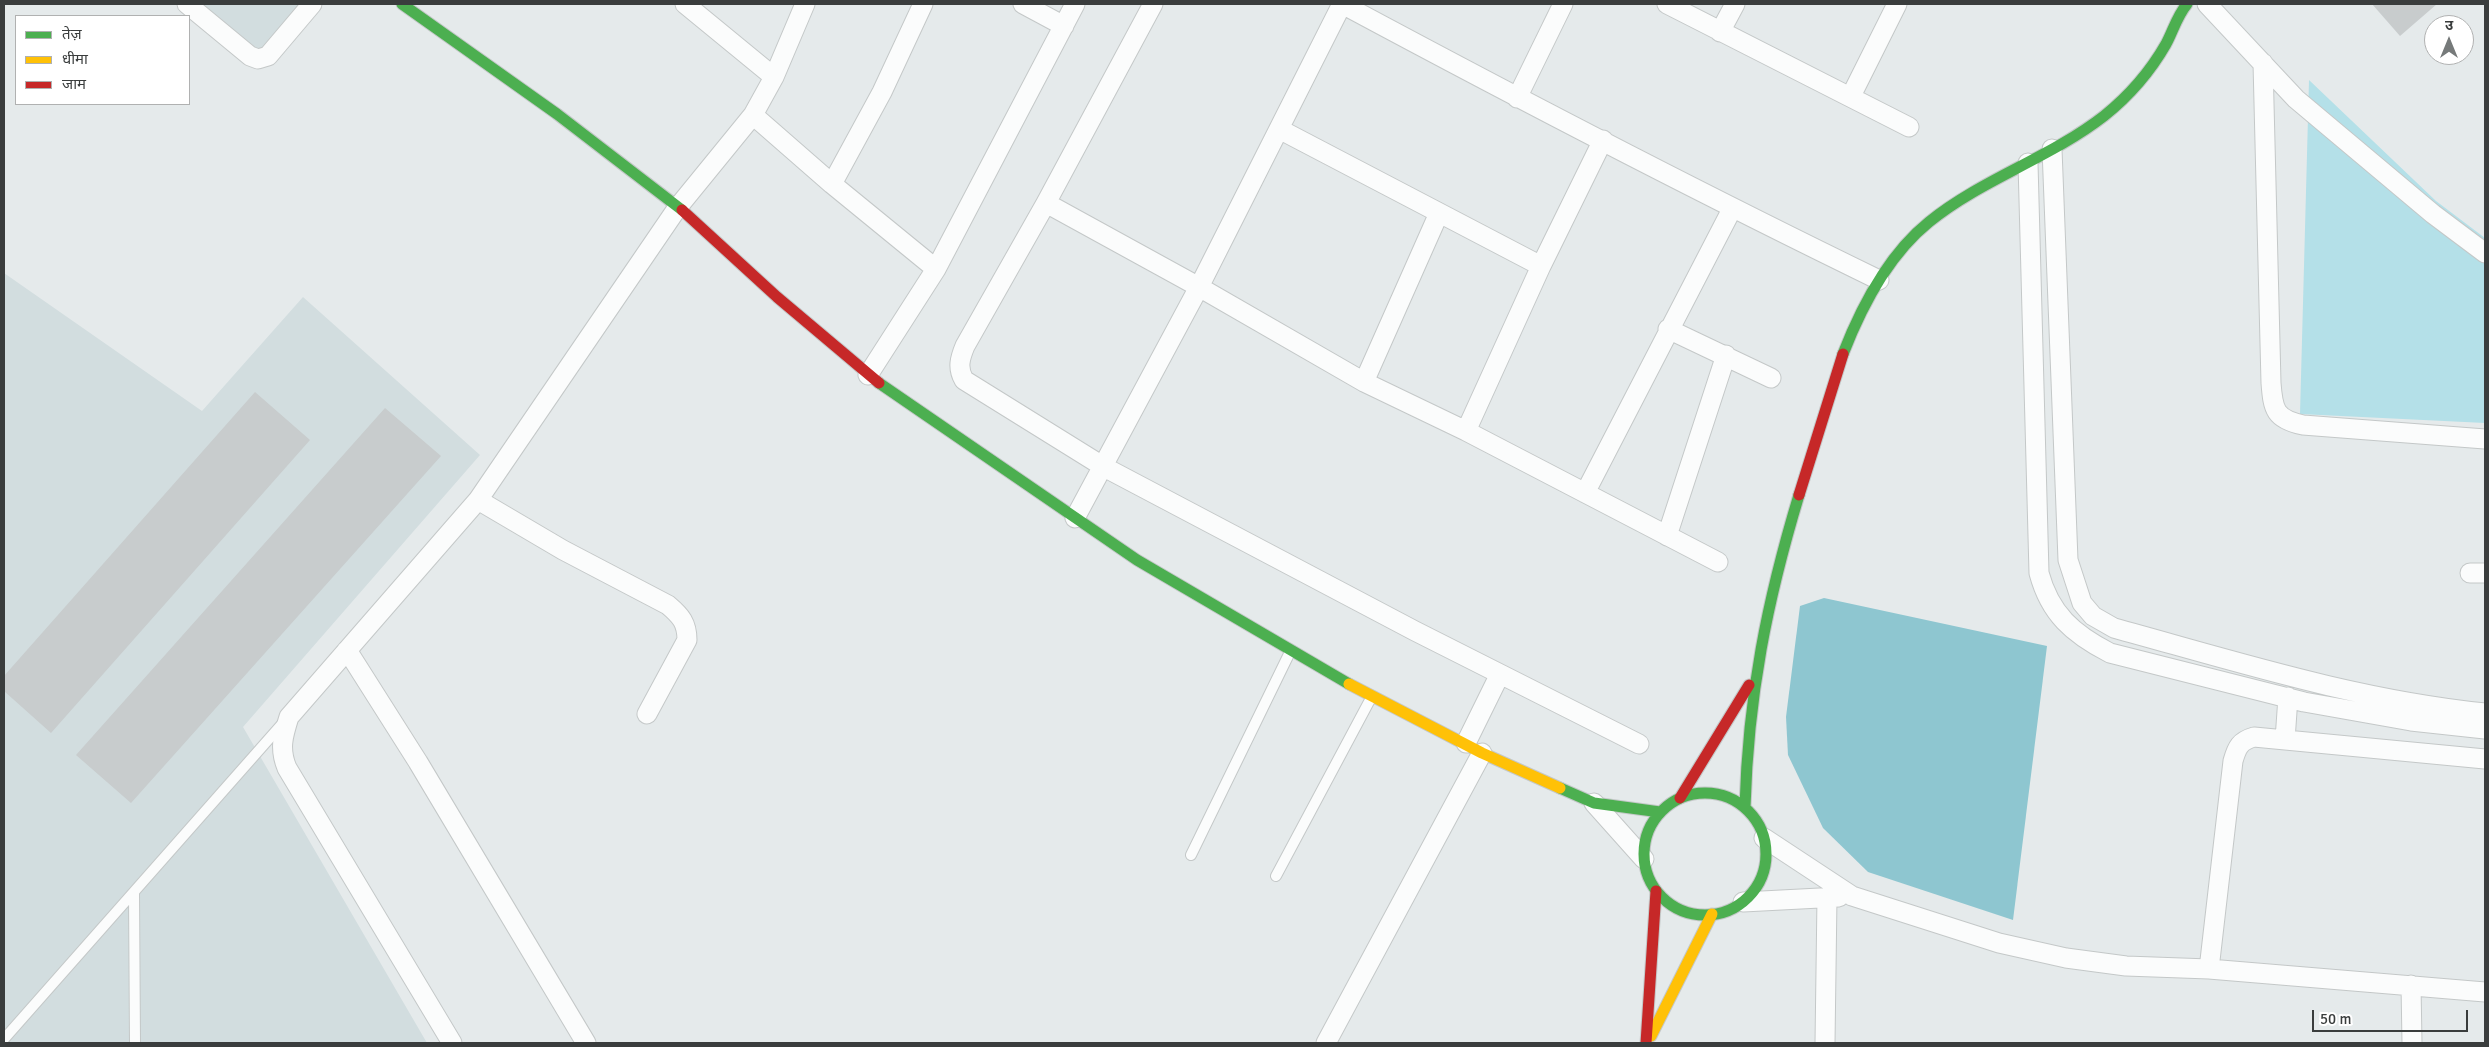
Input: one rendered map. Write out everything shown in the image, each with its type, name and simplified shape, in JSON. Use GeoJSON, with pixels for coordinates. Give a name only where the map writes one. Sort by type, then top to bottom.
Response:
{"type":"FeatureCollection","features":[{"type":"Feature","properties":{"kind":"main road"},"geometry":{"type":"LineString","coordinates":[[411,6],[557,114],[678,207],[777,297],[868,375],[922,410],[1137,560],[1372,697],[1466,743],[1482,753],[1594,803],[1660,812]]}},
{"type":"Feature","properties":{"kind":"main road"},"geometry":{"type":"LineString","coordinates":[[1745,808],[1746,752],[1755,675],[1795,502],[1837,366],[1861,308],[1879,280],[1918,231],[1983,187],[2052,149],[2102,117],[2130,93],[2148,74],[2184,6]]}},
{"type":"Feature","properties":{"kind":"main road"},"geometry":{"type":"LineString","coordinates":[[1680,798],[1755,675]]}},
{"type":"Feature","properties":{"kind":"main road"},"geometry":{"type":"LineString","coordinates":[[1697,794],[1714,794],[1730,798],[1745,808],[1757,821],[1764,838],[1766,856],[1763,873],[1755,889],[1743,902],[1729,910],[1712,914],[1691,913],[1672,905],[1656,891],[1648,876],[1644,859],[1645,842],[1650,826],[1660,812],[1680,798],[1697,794]]}},
{"type":"Feature","properties":{"kind":"main road"},"geometry":{"type":"LineString","coordinates":[[1647,1043],[1656,891]]}},
{"type":"Feature","properties":{"kind":"main road"},"geometry":{"type":"LineString","coordinates":[[1647,1043],[1712,914]]}},
{"type":"Feature","properties":{"kind":"street"},"geometry":{"type":"LineString","coordinates":[[187,4],[250,56],[258,59],[268,56],[312,4]]}},
{"type":"Feature","properties":{"kind":"street"},"geometry":{"type":"LineString","coordinates":[[685,4],[774,77]]}},
{"type":"Feature","properties":{"kind":"street"},"geometry":{"type":"LineString","coordinates":[[452,1043],[287,768],[282,757],[281,742],[289,717],[478,500],[678,207],[753,114],[774,77],[805,4]]}},
{"type":"Feature","properties":{"kind":"street"},"geometry":{"type":"LineString","coordinates":[[832,184],[882,92],[923,4]]}},
{"type":"Feature","properties":{"kind":"street"},"geometry":{"type":"LineString","coordinates":[[1023,4],[1064,26]]}},
{"type":"Feature","properties":{"kind":"street"},"geometry":{"type":"LineString","coordinates":[[868,375],[936,269],[1075,4]]}},
{"type":"Feature","properties":{"kind":"street"},"geometry":{"type":"LineString","coordinates":[[1153,4],[1046,203],[965,346],[959,359],[960,373],[964,380],[1104,467],[1500,674],[1639,744]]}},
{"type":"Feature","properties":{"kind":"street"},"geometry":{"type":"LineString","coordinates":[[1075,518],[1199,287],[1342,4],[1517,98],[1603,140],[1732,209],[1879,280]]}},
{"type":"Feature","properties":{"kind":"street"},"geometry":{"type":"LineString","coordinates":[[1517,98],[1563,4]]}},
{"type":"Feature","properties":{"kind":"street"},"geometry":{"type":"LineString","coordinates":[[1667,4],[1909,127]]}},
{"type":"Feature","properties":{"kind":"street"},"geometry":{"type":"LineString","coordinates":[[1720,32],[1734,4]]}},
{"type":"Feature","properties":{"kind":"street"},"geometry":{"type":"LineString","coordinates":[[1851,96],[1897,4]]}},
{"type":"Feature","properties":{"kind":"street"},"geometry":{"type":"LineString","coordinates":[[2207,4],[2296,99],[2433,214],[2485,253]]}},
{"type":"Feature","properties":{"kind":"street"},"geometry":{"type":"LineString","coordinates":[[2263,63],[2271,383],[2272,403],[2279,415],[2286,421],[2303,425],[2485,439]]}},
{"type":"Feature","properties":{"kind":"street"},"geometry":{"type":"LineString","coordinates":[[753,114],[832,184],[936,269]]}},
{"type":"Feature","properties":{"kind":"street"},"geometry":{"type":"LineString","coordinates":[[1279,130],[1541,266]]}},
{"type":"Feature","properties":{"kind":"street"},"geometry":{"type":"LineString","coordinates":[[1466,431],[1541,266],[1603,140]]}},
{"type":"Feature","properties":{"kind":"street"},"geometry":{"type":"LineString","coordinates":[[2052,149],[2068,560],[2082,603],[2093,616],[2114,628],[2334,689],[2440,709],[2485,714]]}},
{"type":"Feature","properties":{"kind":"street"},"geometry":{"type":"LineString","coordinates":[[2028,163],[2039,573],[2044,593],[2058,616],[2085,640],[2110,653],[2288,697],[2411,721],[2485,729]]}},
{"type":"Feature","properties":{"kind":"street"},"geometry":{"type":"LineString","coordinates":[[1046,203],[1199,287],[1364,382],[1466,431],[1718,562]]}},
{"type":"Feature","properties":{"kind":"street"},"geometry":{"type":"LineString","coordinates":[[1585,493],[1668,328],[1732,209]]}},
{"type":"Feature","properties":{"kind":"street"},"geometry":{"type":"LineString","coordinates":[[1364,382],[1438,212]]}},
{"type":"Feature","properties":{"kind":"street"},"geometry":{"type":"LineString","coordinates":[[1668,328],[1771,378]]}},
{"type":"Feature","properties":{"kind":"street"},"geometry":{"type":"LineString","coordinates":[[1667,536],[1726,355]]}},
{"type":"Feature","properties":{"kind":"street"},"geometry":{"type":"LineString","coordinates":[[2035,416],[2062,414]]}},
{"type":"Feature","properties":{"kind":"street"},"geometry":{"type":"LineString","coordinates":[[478,500],[563,550],[668,605],[680,615],[687,627],[687,640],[647,714]]}},
{"type":"Feature","properties":{"kind":"street"},"geometry":{"type":"LineString","coordinates":[[347,650],[418,762],[586,1043]]}},
{"type":"Feature","properties":{"kind":"street"},"geometry":{"type":"LineString","coordinates":[[1466,743],[1500,674]]}},
{"type":"Feature","properties":{"kind":"street"},"geometry":{"type":"LineString","coordinates":[[2285,740],[2288,697]]}},
{"type":"Feature","properties":{"kind":"street"},"geometry":{"type":"LineString","coordinates":[[2209,969],[2236,749],[2244,740],[2254,737],[2485,759]]}},
{"type":"Feature","properties":{"kind":"street"},"geometry":{"type":"LineString","coordinates":[[1326,1043],[1482,753]]}},
{"type":"Feature","properties":{"kind":"street"},"geometry":{"type":"LineString","coordinates":[[1594,803],[1644,859]]}},
{"type":"Feature","properties":{"kind":"street"},"geometry":{"type":"LineString","coordinates":[[1764,838],[1852,896],[1999,943],[2066,958],[2126,966],[2209,969],[2485,992]]}},
{"type":"Feature","properties":{"kind":"street"},"geometry":{"type":"LineString","coordinates":[[1743,902],[1852,896]]}},
{"type":"Feature","properties":{"kind":"street"},"geometry":{"type":"LineString","coordinates":[[1825,1043],[1827,897]]}},
{"type":"Feature","properties":{"kind":"street"},"geometry":{"type":"LineString","coordinates":[[2411,985],[2412,1043]]}},
{"type":"Feature","properties":{"kind":"lane"},"geometry":{"type":"LineString","coordinates":[[1191,855],[1292,649]]}},
{"type":"Feature","properties":{"kind":"lane"},"geometry":{"type":"LineString","coordinates":[[1276,876],[1372,697]]}},
{"type":"Feature","properties":{"kind":"lane"},"geometry":{"type":"LineString","coordinates":[[4,1039],[289,717]]}},
{"type":"Feature","properties":{"kind":"lane"},"geometry":{"type":"LineString","coordinates":[[134,894],[135,1043]]}},
{"type":"Feature","properties":{"kind":"shaded area"},"geometry":{"type":"Polygon","coordinates":[[[183,4],[322,4],[260,69],[183,4]]]}},
{"type":"Feature","properties":{"kind":"shaded area"},"geometry":{"type":"Polygon","coordinates":[[[2309,80],[2436,201],[2485,238],[2485,423],[2300,414],[2309,80]]]}},
{"type":"Feature","properties":{"kind":"shaded area"},"geometry":{"type":"Polygon","coordinates":[[[4,273],[202,411],[303,297],[480,455],[243,727],[427,1043],[4,1043],[4,273]]]}},
{"type":"Feature","properties":{"kind":"shaded area"},"geometry":{"type":"Polygon","coordinates":[[[1824,598],[2047,646],[2013,920],[1868,872],[1823,828],[1788,755],[1786,717],[1800,606],[1824,598]]]}},
{"type":"Feature","properties":{"kind":"building"},"geometry":{"type":"Polygon","coordinates":[[[2372,4],[2437,4],[2424,15],[2400,36],[2372,4]]]}},
{"type":"Feature","properties":{"kind":"building"},"geometry":{"type":"Polygon","coordinates":[[[255,392],[310,440],[51,733],[4,691],[4,676],[255,392]]]}},
{"type":"Feature","properties":{"kind":"building"},"geometry":{"type":"Polygon","coordinates":[[[385,408],[441,456],[131,803],[76,755],[385,408]]]}},
{"type":"Feature","properties":{"kind":"traffic: fast"},"geometry":{"type":"LineString","coordinates":[[402,4],[557,114],[682,210]]}},
{"type":"Feature","properties":{"kind":"traffic: fast"},"geometry":{"type":"LineString","coordinates":[[1843,354],[1859,317],[1878,282],[1889,265],[1914,235],[1929,222],[1971,193],[2061,144],[2104,116],[2130,92],[2153,64],[2187,4]]}},
{"type":"Feature","properties":{"kind":"traffic: fast"},"geometry":{"type":"LineString","coordinates":[[879,383],[1137,560],[1349,684]]}},
{"type":"Feature","properties":{"kind":"traffic: fast"},"geometry":{"type":"LineString","coordinates":[[1745,807],[1750,726],[1761,649],[1777,573],[1799,495]]}},
{"type":"Feature","properties":{"kind":"traffic: fast"},"geometry":{"type":"LineString","coordinates":[[1560,788],[1594,803],[1660,812]]}},
{"type":"Feature","properties":{"kind":"traffic: fast"},"geometry":{"type":"LineString","coordinates":[[1705,793],[1717,794],[1728,798],[1739,803],[1748,811],[1756,820],[1761,831],[1765,842],[1766,854],[1765,866],[1761,877],[1756,888],[1748,897],[1739,905],[1728,910],[1717,914],[1705,915],[1693,914],[1682,910],[1671,905],[1662,897],[1654,888],[1649,877],[1645,866],[1644,854],[1645,842],[1649,831],[1654,820],[1662,811],[1671,803],[1682,798],[1693,794],[1705,793]]}},
{"type":"Feature","properties":{"kind":"traffic: slow"},"geometry":{"type":"LineString","coordinates":[[1349,684],[1482,753],[1560,788]]}},
{"type":"Feature","properties":{"kind":"traffic: slow"},"geometry":{"type":"LineString","coordinates":[[1651,1036],[1712,914]]}},
{"type":"Feature","properties":{"kind":"traffic: jam"},"geometry":{"type":"LineString","coordinates":[[682,210],[777,297],[879,383]]}},
{"type":"Feature","properties":{"kind":"traffic: jam"},"geometry":{"type":"LineString","coordinates":[[1799,495],[1843,354]]}},
{"type":"Feature","properties":{"kind":"traffic: jam"},"geometry":{"type":"LineString","coordinates":[[1680,798],[1749,685]]}},
{"type":"Feature","properties":{"kind":"traffic: jam"},"geometry":{"type":"LineString","coordinates":[[1646,1043],[1656,891]]}}]}
